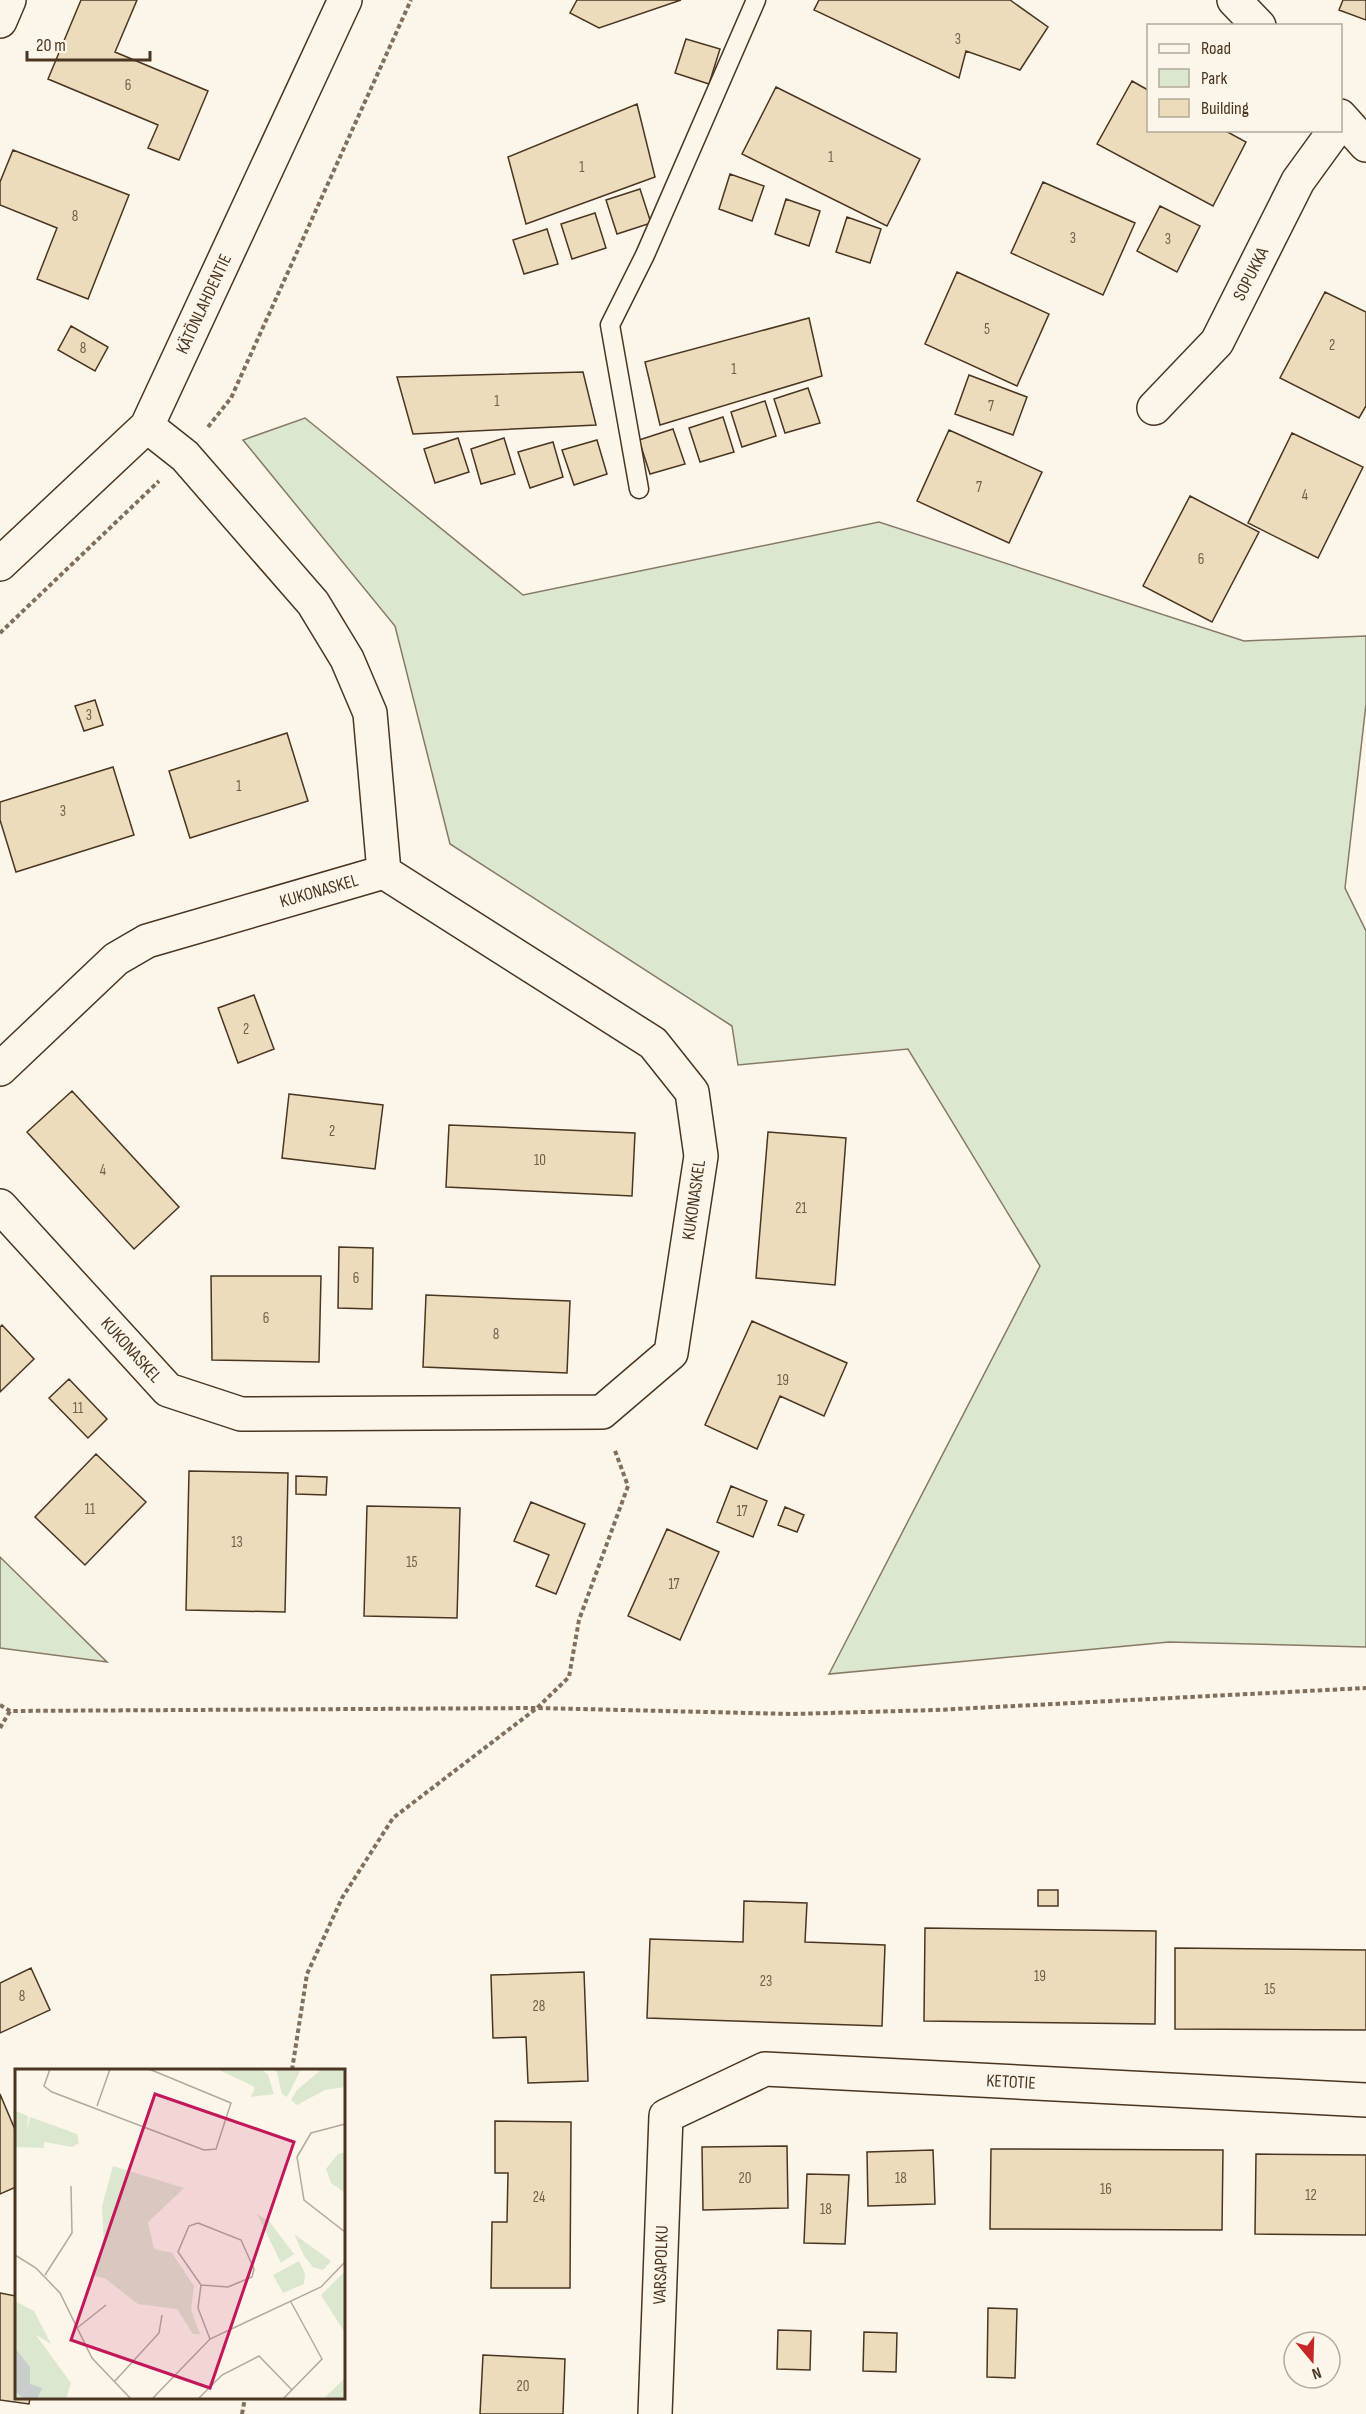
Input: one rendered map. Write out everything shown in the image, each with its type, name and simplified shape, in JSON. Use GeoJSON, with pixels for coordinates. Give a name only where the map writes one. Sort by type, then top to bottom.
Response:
{"type":"FeatureCollection","features":[{"type":"Feature","properties":{"kind":"street"},"geometry":{"type":"LineString","coordinates":[[0,21],[9,0]]}},
{"type":"Feature","properties":{"kind":"street","name":"KÄTÖNLAHDENTIE"},"geometry":{"type":"LineString","coordinates":[[0,564],[147,426],[345,0]]}},
{"type":"Feature","properties":{"kind":"street"},"geometry":{"type":"LineString","coordinates":[[1234,0],[1257,24]]}},
{"type":"Feature","properties":{"kind":"street"},"geometry":{"type":"LineString","coordinates":[[1342,124],[1366,145]]}},
{"type":"Feature","properties":{"kind":"street","name":"SOPUKKA"},"geometry":{"type":"LineString","coordinates":[[1154,408],[1217,342],[1298,181],[1333,132]]}},
{"type":"Feature","properties":{"kind":"street"},"geometry":{"type":"LineString","coordinates":[[147,426],[185,456],[313,603],[347,659],[370,713],[384,872]]}},
{"type":"Feature","properties":{"kind":"street","name":"KUKONASKEL"},"geometry":{"type":"LineString","coordinates":[[0,1069],[116,959],[147,941],[384,872],[653,1043],[692,1092],[701,1156],[671,1353],[602,1412],[241,1414],[168,1390],[0,1206]]}},
{"type":"Feature","properties":{"kind":"street","name":"KETOTIE"},"geometry":{"type":"LineString","coordinates":[[666,2116],[765,2069],[1366,2100]]}},
{"type":"Feature","properties":{"kind":"street","name":"VARSAPOLKU"},"geometry":{"type":"LineString","coordinates":[[655,2414],[666,2116]]}},
{"type":"Feature","properties":{"kind":"lane"},"geometry":{"type":"LineString","coordinates":[[639,489],[610,326],[645,255],[756,0]]}},
{"type":"Feature","properties":{"kind":"path"},"geometry":{"type":"LineString","coordinates":[[292,2069],[307,1974],[342,1898],[393,1818],[537,1708],[569,1677],[579,1620],[628,1486],[602,1412]]}},
{"type":"Feature","properties":{"kind":"path"},"geometry":{"type":"LineString","coordinates":[[0,1705],[10,1711],[537,1708],[792,1714],[936,1710],[1366,1688]]}},
{"type":"Feature","properties":{"kind":"path"},"geometry":{"type":"LineString","coordinates":[[0,1728],[10,1711]]}},
{"type":"Feature","properties":{"kind":"path"},"geometry":{"type":"LineString","coordinates":[[242,2414],[245,2399]]}},
{"type":"Feature","properties":{"kind":"green space"},"geometry":{"type":"Polygon","coordinates":[[[305,418],[523,595],[879,522],[1244,641],[1366,636],[1366,704],[1345,888],[1366,931],[1366,1647],[1169,1642],[829,1674],[1040,1266],[908,1049],[738,1065],[732,1026],[450,844],[395,626],[243,440],[305,418]]]}},
{"type":"Feature","properties":{"kind":"green space"},"geometry":{"type":"Polygon","coordinates":[[[0,1557],[107,1662],[0,1648],[0,1557]]]}},
{"type":"Feature","properties":{"kind":"building"},"geometry":{"type":"Polygon","coordinates":[[[81,0],[137,0],[115,52],[208,91],[179,160],[148,148],[158,125],[48,79],[81,0]]]}},
{"type":"Feature","properties":{"kind":"building"},"geometry":{"type":"Polygon","coordinates":[[[577,0],[681,0],[599,28],[570,13],[577,0]]]}},
{"type":"Feature","properties":{"kind":"building"},"geometry":{"type":"Polygon","coordinates":[[[819,0],[1010,0],[1048,27],[1020,70],[966,51],[959,78],[814,10],[819,0]]]}},
{"type":"Feature","properties":{"kind":"building"},"geometry":{"type":"Polygon","coordinates":[[[1343,0],[1366,0],[1366,20],[1339,10],[1343,0]]]}},
{"type":"Feature","properties":{"kind":"building"},"geometry":{"type":"Polygon","coordinates":[[[686,39],[720,49],[709,84],[675,73],[686,39]]]}},
{"type":"Feature","properties":{"kind":"building"},"geometry":{"type":"Polygon","coordinates":[[[1132,81],[1147,89],[1147,132],[1228,132],[1246,142],[1213,206],[1097,144],[1132,81]]]}},
{"type":"Feature","properties":{"kind":"building"},"geometry":{"type":"Polygon","coordinates":[[[776,87],[920,159],[887,226],[742,154],[776,87]]]}},
{"type":"Feature","properties":{"kind":"building"},"geometry":{"type":"Polygon","coordinates":[[[637,104],[655,177],[526,224],[508,157],[637,104]]]}},
{"type":"Feature","properties":{"kind":"building"},"geometry":{"type":"Polygon","coordinates":[[[13,150],[129,195],[88,299],[37,279],[57,228],[0,205],[0,182],[13,150]]]}},
{"type":"Feature","properties":{"kind":"building"},"geometry":{"type":"Polygon","coordinates":[[[730,174],[764,186],[752,221],[719,209],[730,174]]]}},
{"type":"Feature","properties":{"kind":"building"},"geometry":{"type":"Polygon","coordinates":[[[1043,182],[1135,223],[1103,295],[1011,253],[1043,182]]]}},
{"type":"Feature","properties":{"kind":"building"},"geometry":{"type":"Polygon","coordinates":[[[640,189],[651,223],[617,234],[606,200],[640,189]]]}},
{"type":"Feature","properties":{"kind":"building"},"geometry":{"type":"Polygon","coordinates":[[[786,199],[820,211],[809,246],[775,234],[786,199]]]}},
{"type":"Feature","properties":{"kind":"building"},"geometry":{"type":"Polygon","coordinates":[[[1160,206],[1200,226],[1177,272],[1137,251],[1160,206]]]}},
{"type":"Feature","properties":{"kind":"building"},"geometry":{"type":"Polygon","coordinates":[[[595,213],[606,248],[572,259],[561,224],[595,213]]]}},
{"type":"Feature","properties":{"kind":"building"},"geometry":{"type":"Polygon","coordinates":[[[847,217],[881,229],[870,263],[836,252],[847,217]]]}},
{"type":"Feature","properties":{"kind":"building"},"geometry":{"type":"Polygon","coordinates":[[[547,229],[558,264],[524,274],[513,240],[547,229]]]}},
{"type":"Feature","properties":{"kind":"building"},"geometry":{"type":"Polygon","coordinates":[[[957,272],[1049,314],[1017,386],[925,344],[957,272]]]}},
{"type":"Feature","properties":{"kind":"building"},"geometry":{"type":"Polygon","coordinates":[[[1325,292],[1366,312],[1366,406],[1359,418],[1280,378],[1325,292]]]}},
{"type":"Feature","properties":{"kind":"building"},"geometry":{"type":"Polygon","coordinates":[[[809,318],[822,376],[660,425],[645,362],[809,318]]]}},
{"type":"Feature","properties":{"kind":"building"},"geometry":{"type":"Polygon","coordinates":[[[71,326],[108,347],[95,371],[58,350],[71,326]]]}},
{"type":"Feature","properties":{"kind":"building"},"geometry":{"type":"Polygon","coordinates":[[[583,372],[596,425],[413,434],[397,377],[583,372]]]}},
{"type":"Feature","properties":{"kind":"building"},"geometry":{"type":"Polygon","coordinates":[[[969,375],[1027,397],[1013,435],[955,414],[969,375]]]}},
{"type":"Feature","properties":{"kind":"building"},"geometry":{"type":"Polygon","coordinates":[[[808,388],[820,423],[785,433],[774,399],[808,388]]]}},
{"type":"Feature","properties":{"kind":"building"},"geometry":{"type":"Polygon","coordinates":[[[765,401],[776,436],[742,447],[731,412],[765,401]]]}},
{"type":"Feature","properties":{"kind":"building"},"geometry":{"type":"Polygon","coordinates":[[[723,417],[734,452],[700,462],[689,428],[723,417]]]}},
{"type":"Feature","properties":{"kind":"building"},"geometry":{"type":"Polygon","coordinates":[[[673,429],[685,464],[650,474],[639,440],[673,429]]]}},
{"type":"Feature","properties":{"kind":"building"},"geometry":{"type":"Polygon","coordinates":[[[949,430],[1042,472],[1009,543],[917,501],[949,430]]]}},
{"type":"Feature","properties":{"kind":"building"},"geometry":{"type":"Polygon","coordinates":[[[1292,433],[1363,467],[1318,558],[1248,523],[1292,433]]]}},
{"type":"Feature","properties":{"kind":"building"},"geometry":{"type":"Polygon","coordinates":[[[458,438],[469,472],[435,483],[424,449],[458,438]]]}},
{"type":"Feature","properties":{"kind":"building"},"geometry":{"type":"Polygon","coordinates":[[[504,438],[515,474],[481,484],[471,449],[504,438]]]}},
{"type":"Feature","properties":{"kind":"building"},"geometry":{"type":"Polygon","coordinates":[[[597,440],[607,474],[574,485],[562,450],[597,440]]]}},
{"type":"Feature","properties":{"kind":"building"},"geometry":{"type":"Polygon","coordinates":[[[553,442],[563,477],[530,488],[518,452],[553,442]]]}},
{"type":"Feature","properties":{"kind":"building"},"geometry":{"type":"Polygon","coordinates":[[[1190,496],[1259,532],[1212,622],[1143,586],[1190,496]]]}},
{"type":"Feature","properties":{"kind":"building"},"geometry":{"type":"Polygon","coordinates":[[[95,700],[103,725],[84,731],[75,706],[95,700]]]}},
{"type":"Feature","properties":{"kind":"building"},"geometry":{"type":"Polygon","coordinates":[[[287,733],[308,801],[190,838],[169,771],[287,733]]]}},
{"type":"Feature","properties":{"kind":"building"},"geometry":{"type":"Polygon","coordinates":[[[113,767],[134,835],[16,872],[0,820],[0,802],[113,767]]]}},
{"type":"Feature","properties":{"kind":"building"},"geometry":{"type":"Polygon","coordinates":[[[254,995],[274,1049],[238,1063],[218,1008],[254,995]]]}},
{"type":"Feature","properties":{"kind":"building"},"geometry":{"type":"Polygon","coordinates":[[[72,1091],[179,1207],[134,1249],[27,1132],[72,1091]]]}},
{"type":"Feature","properties":{"kind":"building"},"geometry":{"type":"Polygon","coordinates":[[[289,1094],[383,1105],[375,1169],[282,1158],[289,1094]]]}},
{"type":"Feature","properties":{"kind":"building"},"geometry":{"type":"Polygon","coordinates":[[[449,1125],[635,1133],[632,1196],[446,1187],[449,1125]]]}},
{"type":"Feature","properties":{"kind":"building"},"geometry":{"type":"Polygon","coordinates":[[[768,1132],[846,1138],[835,1285],[756,1278],[768,1132]]]}},
{"type":"Feature","properties":{"kind":"building"},"geometry":{"type":"Polygon","coordinates":[[[339,1247],[373,1248],[372,1309],[338,1308],[339,1247]]]}},
{"type":"Feature","properties":{"kind":"building"},"geometry":{"type":"Polygon","coordinates":[[[211,1276],[321,1276],[319,1362],[212,1360],[211,1276]]]}},
{"type":"Feature","properties":{"kind":"building"},"geometry":{"type":"Polygon","coordinates":[[[426,1295],[570,1301],[567,1373],[423,1367],[426,1295]]]}},
{"type":"Feature","properties":{"kind":"building"},"geometry":{"type":"Polygon","coordinates":[[[752,1321],[847,1363],[824,1416],[780,1396],[757,1449],[705,1425],[752,1321]]]}},
{"type":"Feature","properties":{"kind":"building"},"geometry":{"type":"Polygon","coordinates":[[[2,1325],[34,1359],[0,1392],[0,1327],[2,1325]]]}},
{"type":"Feature","properties":{"kind":"building"},"geometry":{"type":"Polygon","coordinates":[[[69,1379],[107,1419],[88,1438],[49,1398],[69,1379]]]}},
{"type":"Feature","properties":{"kind":"building"},"geometry":{"type":"Polygon","coordinates":[[[96,1454],[146,1502],[85,1565],[35,1517],[96,1454]]]}},
{"type":"Feature","properties":{"kind":"building"},"geometry":{"type":"Polygon","coordinates":[[[189,1471],[288,1473],[285,1612],[186,1610],[189,1471]]]}},
{"type":"Feature","properties":{"kind":"building"},"geometry":{"type":"Polygon","coordinates":[[[296,1476],[327,1477],[326,1495],[296,1494],[296,1476]]]}},
{"type":"Feature","properties":{"kind":"building"},"geometry":{"type":"Polygon","coordinates":[[[731,1486],[767,1501],[753,1537],[717,1522],[731,1486]]]}},
{"type":"Feature","properties":{"kind":"building"},"geometry":{"type":"Polygon","coordinates":[[[531,1502],[585,1524],[556,1594],[536,1586],[549,1555],[514,1541],[531,1502]]]}},
{"type":"Feature","properties":{"kind":"building"},"geometry":{"type":"Polygon","coordinates":[[[367,1506],[460,1508],[457,1618],[364,1616],[367,1506]]]}},
{"type":"Feature","properties":{"kind":"building"},"geometry":{"type":"Polygon","coordinates":[[[785,1507],[804,1515],[797,1532],[778,1525],[785,1507]]]}},
{"type":"Feature","properties":{"kind":"building"},"geometry":{"type":"Polygon","coordinates":[[[667,1529],[719,1552],[680,1640],[628,1616],[667,1529]]]}},
{"type":"Feature","properties":{"kind":"building"},"geometry":{"type":"Polygon","coordinates":[[[1038,1890],[1058,1890],[1058,1906],[1038,1906],[1038,1890]]]}},
{"type":"Feature","properties":{"kind":"building"},"geometry":{"type":"Polygon","coordinates":[[[744,1901],[807,1903],[805,1942],[885,1945],[882,2026],[647,2018],[650,1939],[743,1942],[744,1901]]]}},
{"type":"Feature","properties":{"kind":"building"},"geometry":{"type":"Polygon","coordinates":[[[925,1928],[1156,1931],[1155,2024],[924,2021],[925,1928]]]}},
{"type":"Feature","properties":{"kind":"building"},"geometry":{"type":"Polygon","coordinates":[[[1175,1948],[1366,1950],[1366,2030],[1175,2029],[1175,1948]]]}},
{"type":"Feature","properties":{"kind":"building"},"geometry":{"type":"Polygon","coordinates":[[[31,1968],[50,2010],[0,2033],[0,1983],[31,1968]]]}},
{"type":"Feature","properties":{"kind":"building"},"geometry":{"type":"Polygon","coordinates":[[[584,1972],[588,2081],[528,2083],[526,2037],[493,2038],[491,1975],[584,1972]]]}},
{"type":"Feature","properties":{"kind":"building"},"geometry":{"type":"Polygon","coordinates":[[[0,2094],[15,2130],[15,2187],[0,2194],[0,2094]]]}},
{"type":"Feature","properties":{"kind":"building"},"geometry":{"type":"Polygon","coordinates":[[[495,2121],[571,2122],[570,2288],[491,2288],[492,2222],[507,2222],[508,2173],[495,2173],[495,2121]]]}},
{"type":"Feature","properties":{"kind":"building"},"geometry":{"type":"Polygon","coordinates":[[[787,2146],[788,2208],[703,2210],[702,2147],[787,2146]]]}},
{"type":"Feature","properties":{"kind":"building"},"geometry":{"type":"Polygon","coordinates":[[[991,2149],[1223,2150],[1222,2230],[990,2229],[991,2149]]]}},
{"type":"Feature","properties":{"kind":"building"},"geometry":{"type":"Polygon","coordinates":[[[933,2150],[935,2204],[868,2206],[867,2152],[933,2150]]]}},
{"type":"Feature","properties":{"kind":"building"},"geometry":{"type":"Polygon","coordinates":[[[1256,2154],[1366,2155],[1366,2235],[1255,2234],[1256,2154]]]}},
{"type":"Feature","properties":{"kind":"building"},"geometry":{"type":"Polygon","coordinates":[[[807,2174],[849,2175],[845,2244],[804,2243],[807,2174]]]}},
{"type":"Feature","properties":{"kind":"building"},"geometry":{"type":"Polygon","coordinates":[[[0,2293],[15,2296],[15,2399],[30,2399],[29,2404],[0,2400],[0,2293]]]}},
{"type":"Feature","properties":{"kind":"building"},"geometry":{"type":"Polygon","coordinates":[[[988,2308],[1017,2309],[1015,2378],[987,2377],[988,2308]]]}},
{"type":"Feature","properties":{"kind":"building"},"geometry":{"type":"Polygon","coordinates":[[[778,2330],[811,2331],[810,2370],[777,2369],[778,2330]]]}},
{"type":"Feature","properties":{"kind":"building"},"geometry":{"type":"Polygon","coordinates":[[[864,2332],[897,2333],[896,2372],[863,2371],[864,2332]]]}},
{"type":"Feature","properties":{"kind":"building"},"geometry":{"type":"Polygon","coordinates":[[[483,2355],[565,2359],[563,2414],[480,2414],[483,2355]]]}}]}
